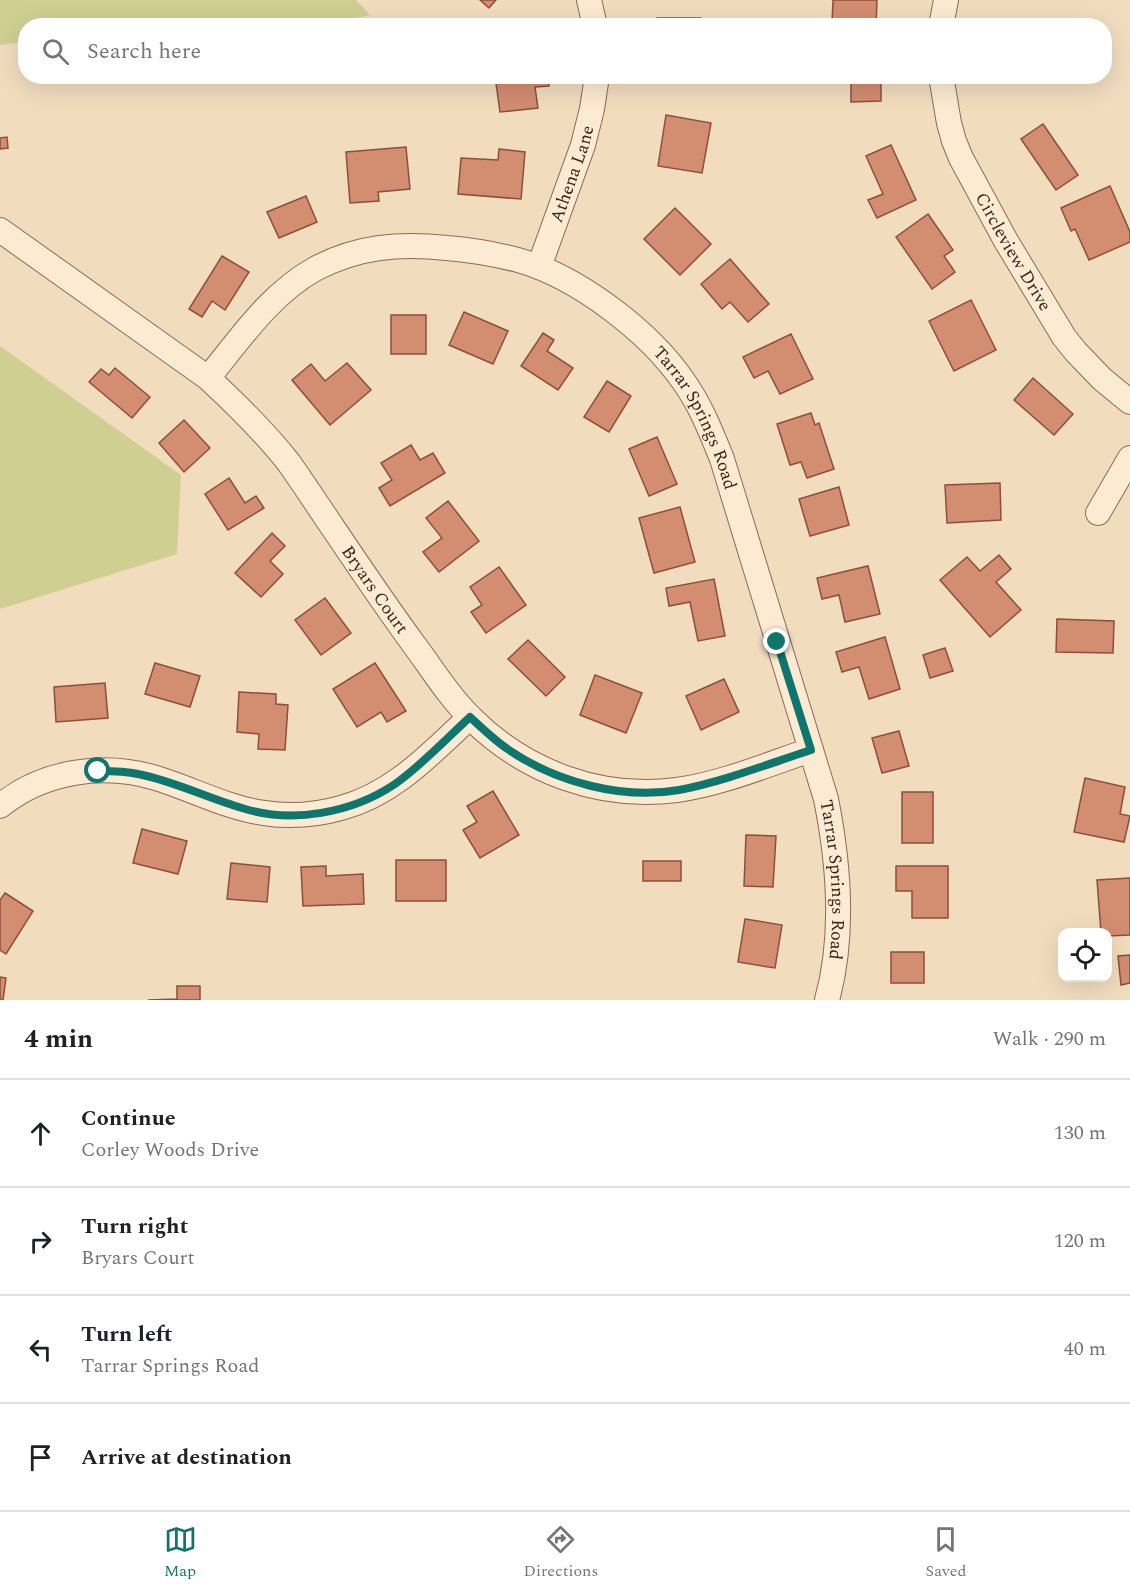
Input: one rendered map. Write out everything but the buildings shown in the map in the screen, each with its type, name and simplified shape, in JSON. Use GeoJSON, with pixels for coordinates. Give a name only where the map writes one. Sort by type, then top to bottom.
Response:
{"type":"FeatureCollection","features":[{"type":"Feature","properties":{"kind":"street"},"geometry":{"type":"LineString","coordinates":[[590,0],[593,18]]}},
{"type":"Feature","properties":{"kind":"street"},"geometry":{"type":"LineString","coordinates":[[943,18],[946,0]]}},
{"type":"Feature","properties":{"kind":"street","name":"Athena Lane"},"geometry":{"type":"LineString","coordinates":[[539,267],[583,146],[596,84]]}},
{"type":"Feature","properties":{"kind":"street","name":"Circleview Drive"},"geometry":{"type":"LineString","coordinates":[[943,84],[954,141],[1006,241],[1064,337],[1102,379],[1130,402]]}},
{"type":"Feature","properties":{"kind":"street","name":"Bryars Court"},"geometry":{"type":"LineString","coordinates":[[0,230],[208,378],[234,402],[290,465],[393,616],[457,703],[493,738],[509,750],[543,770],[561,777],[599,788],[638,792],[677,790],[716,782],[811,750]]}},
{"type":"Feature","properties":{"kind":"street","name":"Tarrar Springs Road"},"geometry":{"type":"LineString","coordinates":[[208,378],[266,307],[298,280],[316,269],[355,253],[375,248],[418,245],[478,251],[539,267],[578,286],[645,336],[673,366],[685,383],[706,420],[722,459],[826,799],[834,837],[838,876],[835,956],[827,1000]]}},
{"type":"Feature","properties":{"kind":"street"},"geometry":{"type":"LineString","coordinates":[[1098,513],[1130,458]]}},
{"type":"Feature","properties":{"kind":"street"},"geometry":{"type":"LineString","coordinates":[[0,806],[22,791],[59,776],[78,772],[117,771],[156,778],[244,809],[263,813],[303,815],[322,813],[360,802],[394,784],[470,717]]}},
{"type":"Feature","properties":{"kind":"shaded area"},"geometry":{"type":"Polygon","coordinates":[[[0,0],[356,0],[370,15],[355,18],[18,18],[18,43],[0,45],[0,0]]]}},
{"type":"Feature","properties":{"kind":"shaded area"},"geometry":{"type":"Polygon","coordinates":[[[0,346],[181,475],[177,554],[0,609],[0,346]]]}},
{"type":"Feature","properties":{"kind":"route"},"geometry":{"type":"LineString","coordinates":[[98,771],[136,773],[156,778],[244,809],[263,813],[283,815],[322,813],[360,802],[394,784],[470,717],[509,750],[543,770],[561,777],[599,788],[638,792],[677,790],[716,782],[811,750],[777,642]]}}]}
